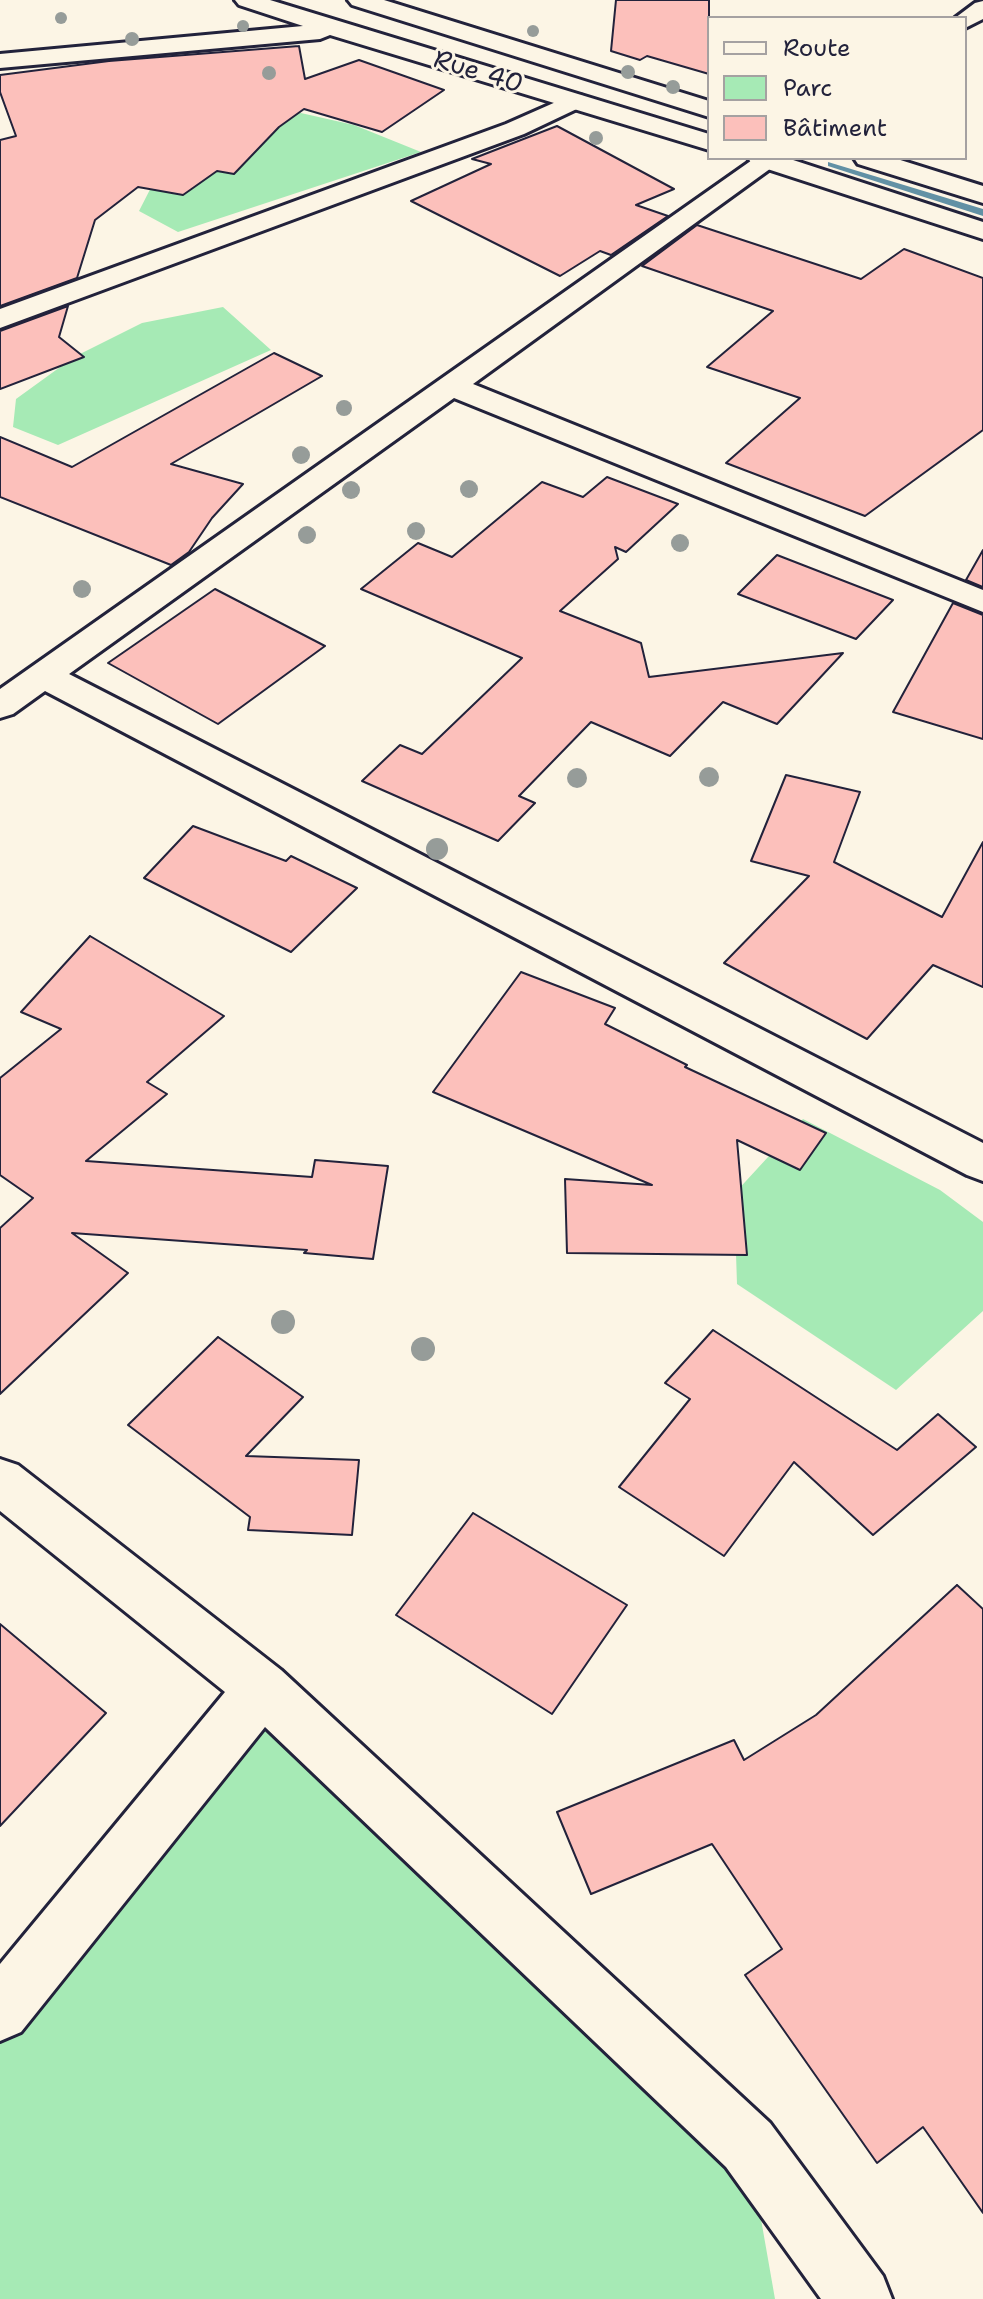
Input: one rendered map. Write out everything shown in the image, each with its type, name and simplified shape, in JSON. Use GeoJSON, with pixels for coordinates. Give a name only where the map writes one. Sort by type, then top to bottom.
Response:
{"type":"FeatureCollection","features":[{"type":"Feature","properties":{"kind":"street","name":"Rue 40"},"geometry":{"type":"LineString","coordinates":[[247,0],[707,141]]}},
{"type":"Feature","properties":{"kind":"street","name":"Rue 40"},"geometry":{"type":"LineString","coordinates":[[360,0],[707,108]]}},
{"type":"Feature","properties":{"kind":"street"},"geometry":{"type":"LineString","coordinates":[[0,61],[337,30]]}},
{"type":"Feature","properties":{"kind":"street"},"geometry":{"type":"LineString","coordinates":[[0,319],[515,129],[574,101]]}},
{"type":"Feature","properties":{"kind":"street"},"geometry":{"type":"LineString","coordinates":[[0,706],[766,160]]}},
{"type":"Feature","properties":{"kind":"street"},"geometry":{"type":"LineString","coordinates":[[770,160],[983,231]]}},
{"type":"Feature","properties":{"kind":"street"},"geometry":{"type":"LineString","coordinates":[[873,160],[983,195]]}},
{"type":"Feature","properties":{"kind":"street"},"geometry":{"type":"LineString","coordinates":[[450,386],[983,602]]}},
{"type":"Feature","properties":{"kind":"street"},"geometry":{"type":"LineString","coordinates":[[43,675],[983,1163]]}},
{"type":"Feature","properties":{"kind":"street"},"geometry":{"type":"LineString","coordinates":[[0,1481],[262,1688],[748,2145],[860,2299]]}},
{"type":"Feature","properties":{"kind":"street"},"geometry":{"type":"LineString","coordinates":[[0,2011],[262,1688]]}},
{"type":"Feature","properties":{"kind":"green space"},"geometry":{"type":"Polygon","coordinates":[[[292,111],[354,125],[421,152],[178,232],[139,211],[161,168],[292,111]]]}},
{"type":"Feature","properties":{"kind":"green space"},"geometry":{"type":"Polygon","coordinates":[[[223,307],[271,350],[58,445],[13,427],[16,399],[74,357],[142,323],[223,307]]]}},
{"type":"Feature","properties":{"kind":"green space"},"geometry":{"type":"Polygon","coordinates":[[[803,1119],[940,1190],[983,1222],[983,1311],[896,1390],[737,1284],[734,1194],[803,1119]]]}},
{"type":"Feature","properties":{"kind":"green space"},"geometry":{"type":"Polygon","coordinates":[[[262,1688],[748,2145],[775,2299],[0,2299],[0,2011],[262,1688]]]}},
{"type":"Feature","properties":{"kind":"building"},"geometry":{"type":"Polygon","coordinates":[[[616,0],[709,0],[707,73],[647,56],[640,60],[611,51],[616,0]]]}},
{"type":"Feature","properties":{"kind":"building"},"geometry":{"type":"Polygon","coordinates":[[[299,46],[305,79],[359,60],[444,90],[382,132],[304,109],[279,127],[234,174],[217,171],[183,195],[138,187],[95,220],[77,278],[0,306],[0,140],[16,136],[0,92],[0,75],[109,61],[299,46]]]}},
{"type":"Feature","properties":{"kind":"building"},"geometry":{"type":"Polygon","coordinates":[[[557,126],[674,189],[636,205],[668,216],[611,255],[600,251],[560,276],[411,201],[491,164],[472,159],[557,126]]]}},
{"type":"Feature","properties":{"kind":"building"},"geometry":{"type":"Polygon","coordinates":[[[697,225],[861,279],[904,249],[983,278],[983,430],[865,516],[726,463],[800,398],[707,367],[773,311],[642,266],[697,225]]]}},
{"type":"Feature","properties":{"kind":"building"},"geometry":{"type":"Polygon","coordinates":[[[68,306],[59,337],[84,357],[0,389],[0,331],[68,306]]]}},
{"type":"Feature","properties":{"kind":"building"},"geometry":{"type":"Polygon","coordinates":[[[274,353],[322,376],[171,464],[243,484],[212,518],[189,552],[171,565],[0,497],[0,437],[72,467],[274,353]]]}},
{"type":"Feature","properties":{"kind":"building"},"geometry":{"type":"Polygon","coordinates":[[[607,477],[678,504],[626,552],[615,547],[618,559],[560,611],[641,643],[649,677],[843,653],[777,724],[723,702],[670,756],[591,722],[519,796],[535,803],[498,841],[362,781],[400,745],[422,754],[522,658],[361,589],[418,543],[452,557],[542,482],[583,497],[607,477]]]}},
{"type":"Feature","properties":{"kind":"building"},"geometry":{"type":"Polygon","coordinates":[[[983,550],[983,587],[966,580],[983,550]]]}},
{"type":"Feature","properties":{"kind":"building"},"geometry":{"type":"Polygon","coordinates":[[[777,555],[893,600],[856,639],[738,594],[777,555]]]}},
{"type":"Feature","properties":{"kind":"building"},"geometry":{"type":"Polygon","coordinates":[[[215,589],[325,646],[218,724],[108,663],[215,589]]]}},
{"type":"Feature","properties":{"kind":"building"},"geometry":{"type":"Polygon","coordinates":[[[953,603],[983,615],[983,739],[893,712],[953,603]]]}},
{"type":"Feature","properties":{"kind":"building"},"geometry":{"type":"Polygon","coordinates":[[[786,775],[860,792],[834,862],[942,917],[983,842],[983,987],[933,965],[867,1039],[724,963],[809,876],[751,861],[786,775]]]}},
{"type":"Feature","properties":{"kind":"building"},"geometry":{"type":"Polygon","coordinates":[[[193,826],[286,861],[291,856],[357,888],[291,952],[144,878],[193,826]]]}},
{"type":"Feature","properties":{"kind":"building"},"geometry":{"type":"Polygon","coordinates":[[[90,936],[224,1016],[147,1082],[167,1094],[86,1161],[312,1177],[315,1160],[388,1166],[373,1259],[304,1253],[307,1250],[72,1233],[128,1273],[0,1394],[0,1228],[33,1198],[0,1175],[0,1078],[61,1029],[21,1012],[90,936]]]}},
{"type":"Feature","properties":{"kind":"building"},"geometry":{"type":"Polygon","coordinates":[[[521,972],[615,1008],[605,1024],[687,1065],[685,1067],[826,1133],[800,1170],[737,1140],[747,1255],[567,1253],[565,1179],[652,1185],[433,1092],[521,972]]]}},
{"type":"Feature","properties":{"kind":"building"},"geometry":{"type":"Polygon","coordinates":[[[713,1330],[897,1450],[938,1414],[976,1447],[873,1535],[794,1462],[724,1556],[619,1487],[690,1399],[665,1383],[713,1330]]]}},
{"type":"Feature","properties":{"kind":"building"},"geometry":{"type":"Polygon","coordinates":[[[218,1337],[303,1397],[246,1456],[359,1460],[352,1535],[248,1530],[250,1517],[128,1425],[218,1337]]]}},
{"type":"Feature","properties":{"kind":"building"},"geometry":{"type":"Polygon","coordinates":[[[473,1513],[627,1605],[552,1714],[396,1615],[473,1513]]]}},
{"type":"Feature","properties":{"kind":"building"},"geometry":{"type":"Polygon","coordinates":[[[957,1585],[983,1609],[983,2213],[923,2127],[877,2163],[745,1975],[782,1949],[712,1844],[591,1894],[557,1812],[734,1740],[744,1760],[816,1715],[957,1585]]]}},
{"type":"Feature","properties":{"kind":"building"},"geometry":{"type":"Polygon","coordinates":[[[0,1624],[106,1713],[0,1826],[0,1624]]]}},
{"type":"Feature","properties":{"kind":"waterway"},"geometry":{"type":"LineString","coordinates":[[832,164],[983,213]]}}]}
